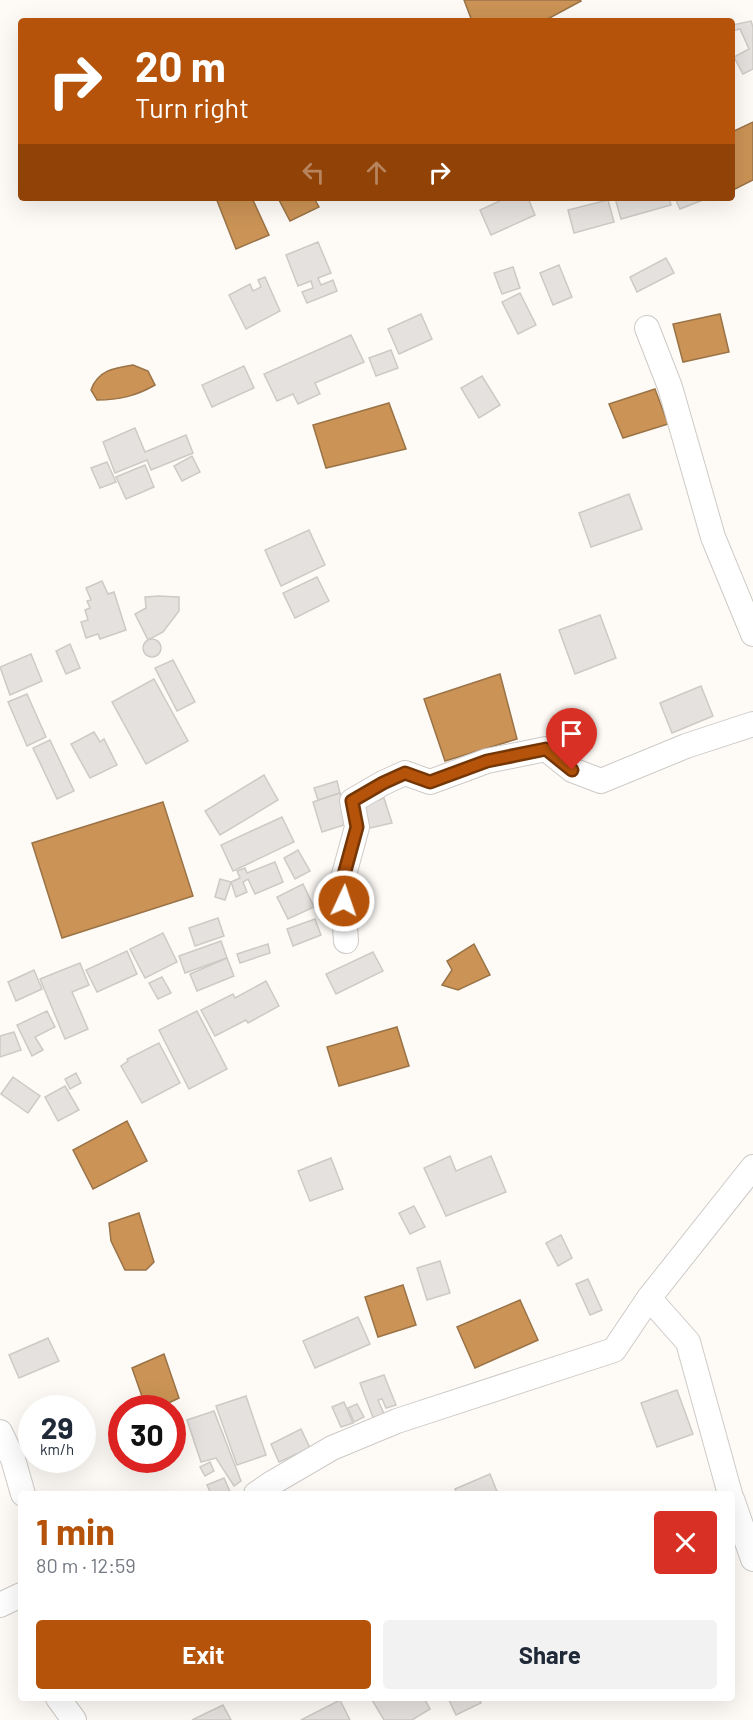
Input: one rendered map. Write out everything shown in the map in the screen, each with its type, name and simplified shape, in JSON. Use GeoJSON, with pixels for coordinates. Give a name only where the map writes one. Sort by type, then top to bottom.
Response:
{"type":"FeatureCollection","features":[{"type":"Feature","properties":{"kind":"street"},"geometry":{"type":"LineString","coordinates":[[647,328],[670,387],[713,537],[753,634]]}},
{"type":"Feature","properties":{"kind":"street"},"geometry":{"type":"LineString","coordinates":[[346,941],[342,882],[357,827],[352,801],[383,783],[405,773],[430,782],[487,761],[546,749],[572,770],[601,781],[686,746],[753,724]]}},
{"type":"Feature","properties":{"kind":"street"},"geometry":{"type":"LineString","coordinates":[[260,1491],[332,1448],[397,1421],[614,1350],[649,1298],[753,1167]]}},
{"type":"Feature","properties":{"kind":"street"},"geometry":{"type":"LineString","coordinates":[[649,1298],[688,1342],[729,1491]]}},
{"type":"Feature","properties":{"kind":"street"},"geometry":{"type":"LineString","coordinates":[[0,1432],[13,1459],[22,1491]]}},
{"type":"Feature","properties":{"kind":"street"},"geometry":{"type":"LineString","coordinates":[[735,1507],[753,1559]]}},
{"type":"Feature","properties":{"kind":"street"},"geometry":{"type":"LineString","coordinates":[[60,1701],[74,1720]]}},
{"type":"Feature","properties":{"kind":"shaded area"},"geometry":{"type":"Polygon","coordinates":[[[464,0],[581,1],[550,18],[471,18],[464,0]]]}},
{"type":"Feature","properties":{"kind":"shaded area"},"geometry":{"type":"Polygon","coordinates":[[[753,122],[753,180],[735,189],[735,131],[753,122]]]}},
{"type":"Feature","properties":{"kind":"shaded area"},"geometry":{"type":"Polygon","coordinates":[[[217,201],[253,201],[269,235],[236,249],[217,201]]]}},
{"type":"Feature","properties":{"kind":"shaded area"},"geometry":{"type":"Polygon","coordinates":[[[280,201],[316,201],[319,207],[290,221],[280,201]]]}},
{"type":"Feature","properties":{"kind":"shaded area"},"geometry":{"type":"Polygon","coordinates":[[[720,314],[729,352],[683,362],[673,324],[720,314]]]}},
{"type":"Feature","properties":{"kind":"shaded area"},"geometry":{"type":"Polygon","coordinates":[[[133,365],[148,371],[155,385],[127,397],[97,400],[91,390],[102,374],[133,365]]]}},
{"type":"Feature","properties":{"kind":"shaded area"},"geometry":{"type":"Polygon","coordinates":[[[655,389],[668,424],[623,438],[609,404],[655,389]]]}},
{"type":"Feature","properties":{"kind":"shaded area"},"geometry":{"type":"Polygon","coordinates":[[[389,403],[406,449],[326,468],[313,425],[389,403]]]}},
{"type":"Feature","properties":{"kind":"shaded area"},"geometry":{"type":"Polygon","coordinates":[[[500,674],[517,739],[445,761],[424,699],[500,674]]]}},
{"type":"Feature","properties":{"kind":"shaded area"},"geometry":{"type":"Polygon","coordinates":[[[163,802],[193,896],[62,938],[32,843],[163,802]]]}},
{"type":"Feature","properties":{"kind":"shaded area"},"geometry":{"type":"Polygon","coordinates":[[[474,944],[490,975],[458,990],[442,985],[452,970],[447,961],[474,944]]]}},
{"type":"Feature","properties":{"kind":"shaded area"},"geometry":{"type":"Polygon","coordinates":[[[397,1027],[409,1066],[339,1086],[327,1047],[397,1027]]]}},
{"type":"Feature","properties":{"kind":"shaded area"},"geometry":{"type":"Polygon","coordinates":[[[127,1121],[147,1161],[93,1189],[73,1150],[127,1121]]]}},
{"type":"Feature","properties":{"kind":"shaded area"},"geometry":{"type":"Polygon","coordinates":[[[139,1213],[154,1262],[146,1270],[125,1270],[111,1241],[109,1223],[139,1213]]]}},
{"type":"Feature","properties":{"kind":"shaded area"},"geometry":{"type":"Polygon","coordinates":[[[403,1285],[416,1325],[378,1337],[365,1297],[403,1285]]]}},
{"type":"Feature","properties":{"kind":"shaded area"},"geometry":{"type":"Polygon","coordinates":[[[520,1300],[538,1340],[475,1368],[457,1327],[520,1300]]]}},
{"type":"Feature","properties":{"kind":"shaded area"},"geometry":{"type":"Polygon","coordinates":[[[164,1354],[178,1395],[141,1395],[132,1368],[164,1354]]]}},
{"type":"Feature","properties":{"kind":"building"},"geometry":{"type":"Polygon","coordinates":[[[751,21],[753,27],[753,69],[743,74],[735,56],[749,49],[740,29],[735,30],[735,24],[751,21]]]}},
{"type":"Feature","properties":{"kind":"building"},"geometry":{"type":"Polygon","coordinates":[[[500,201],[529,201],[535,215],[491,235],[480,210],[500,201]]]}},
{"type":"Feature","properties":{"kind":"building"},"geometry":{"type":"Polygon","coordinates":[[[608,201],[614,222],[574,233],[568,210],[608,201]]]}},
{"type":"Feature","properties":{"kind":"building"},"geometry":{"type":"Polygon","coordinates":[[[616,201],[670,201],[671,205],[621,219],[616,201]]]}},
{"type":"Feature","properties":{"kind":"building"},"geometry":{"type":"Polygon","coordinates":[[[676,201],[700,201],[680,209],[676,201]]]}},
{"type":"Feature","properties":{"kind":"building"},"geometry":{"type":"Polygon","coordinates":[[[318,242],[331,273],[318,278],[321,285],[333,280],[337,291],[307,303],[302,292],[313,288],[311,281],[298,286],[286,255],[318,242]]]}},
{"type":"Feature","properties":{"kind":"building"},"geometry":{"type":"Polygon","coordinates":[[[666,258],[674,273],[637,292],[630,277],[666,258]]]}},
{"type":"Feature","properties":{"kind":"building"},"geometry":{"type":"Polygon","coordinates":[[[559,265],[572,297],[553,305],[540,273],[559,265]]]}},
{"type":"Feature","properties":{"kind":"building"},"geometry":{"type":"Polygon","coordinates":[[[513,267],[520,288],[502,294],[494,273],[513,267]]]}},
{"type":"Feature","properties":{"kind":"building"},"geometry":{"type":"Polygon","coordinates":[[[265,277],[280,311],[246,329],[229,295],[250,284],[253,291],[261,287],[258,280],[265,277]]]}},
{"type":"Feature","properties":{"kind":"building"},"geometry":{"type":"Polygon","coordinates":[[[520,293],[536,325],[518,334],[502,302],[520,293]]]}},
{"type":"Feature","properties":{"kind":"building"},"geometry":{"type":"Polygon","coordinates":[[[421,314],[432,339],[399,354],[388,329],[421,314]]]}},
{"type":"Feature","properties":{"kind":"building"},"geometry":{"type":"Polygon","coordinates":[[[351,335],[364,362],[315,383],[320,394],[298,404],[293,394],[277,401],[264,374],[351,335]]]}},
{"type":"Feature","properties":{"kind":"building"},"geometry":{"type":"Polygon","coordinates":[[[391,350],[398,368],[376,376],[369,358],[391,350]]]}},
{"type":"Feature","properties":{"kind":"building"},"geometry":{"type":"Polygon","coordinates":[[[244,366],[254,388],[212,407],[202,385],[244,366]]]}},
{"type":"Feature","properties":{"kind":"building"},"geometry":{"type":"Polygon","coordinates":[[[482,376],[500,405],[479,418],[461,388],[482,376]]]}},
{"type":"Feature","properties":{"kind":"building"},"geometry":{"type":"Polygon","coordinates":[[[135,428],[145,452],[186,435],[193,453],[151,470],[147,460],[115,473],[103,442],[135,428]]]}},
{"type":"Feature","properties":{"kind":"building"},"geometry":{"type":"Polygon","coordinates":[[[192,456],[200,472],[182,481],[174,466],[192,456]]]}},
{"type":"Feature","properties":{"kind":"building"},"geometry":{"type":"Polygon","coordinates":[[[107,462],[116,482],[100,488],[91,468],[107,462]]]}},
{"type":"Feature","properties":{"kind":"building"},"geometry":{"type":"Polygon","coordinates":[[[145,465],[154,487],[126,499],[116,477],[145,465]]]}},
{"type":"Feature","properties":{"kind":"building"},"geometry":{"type":"Polygon","coordinates":[[[629,494],[642,529],[591,547],[579,513],[629,494]]]}},
{"type":"Feature","properties":{"kind":"building"},"geometry":{"type":"Polygon","coordinates":[[[309,530],[325,565],[281,586],[265,550],[309,530]]]}},
{"type":"Feature","properties":{"kind":"building"},"geometry":{"type":"Polygon","coordinates":[[[317,577],[329,601],[295,618],[283,593],[317,577]]]}},
{"type":"Feature","properties":{"kind":"building"},"geometry":{"type":"Polygon","coordinates":[[[102,581],[108,594],[114,592],[126,630],[100,639],[98,634],[86,638],[81,622],[88,620],[85,610],[90,608],[87,601],[91,600],[86,588],[102,581]]]}},
{"type":"Feature","properties":{"kind":"building"},"geometry":{"type":"Polygon","coordinates":[[[145,597],[179,597],[179,611],[163,632],[148,640],[135,614],[146,608],[145,597]]]}},
{"type":"Feature","properties":{"kind":"building"},"geometry":{"type":"Polygon","coordinates":[[[600,615],[616,658],[575,674],[559,630],[600,615]]]}},
{"type":"Feature","properties":{"kind":"building"},"geometry":{"type":"Polygon","coordinates":[[[152,639],[158,642],[161,648],[158,654],[152,657],[146,654],[143,648],[146,642],[152,639]]]}},
{"type":"Feature","properties":{"kind":"building"},"geometry":{"type":"Polygon","coordinates":[[[70,644],[80,668],[66,674],[56,651],[70,644]]]}},
{"type":"Feature","properties":{"kind":"building"},"geometry":{"type":"Polygon","coordinates":[[[31,654],[42,681],[10,695],[0,667],[31,654]]]}},
{"type":"Feature","properties":{"kind":"building"},"geometry":{"type":"Polygon","coordinates":[[[173,660],[195,702],[177,711],[155,668],[173,660]]]}},
{"type":"Feature","properties":{"kind":"building"},"geometry":{"type":"Polygon","coordinates":[[[154,679],[188,741],[146,764],[112,702],[154,679]]]}},
{"type":"Feature","properties":{"kind":"building"},"geometry":{"type":"Polygon","coordinates":[[[701,686],[713,716],[672,733],[660,703],[701,686]]]}},
{"type":"Feature","properties":{"kind":"building"},"geometry":{"type":"Polygon","coordinates":[[[27,694],[46,737],[27,746],[8,702],[27,694]]]}},
{"type":"Feature","properties":{"kind":"building"},"geometry":{"type":"Polygon","coordinates":[[[94,732],[100,742],[104,739],[117,765],[90,778],[71,744],[94,732]]]}},
{"type":"Feature","properties":{"kind":"building"},"geometry":{"type":"Polygon","coordinates":[[[50,740],[74,791],[57,799],[33,748],[50,740]]]}},
{"type":"Feature","properties":{"kind":"building"},"geometry":{"type":"Polygon","coordinates":[[[264,775],[278,800],[220,835],[205,811],[264,775]]]}},
{"type":"Feature","properties":{"kind":"building"},"geometry":{"type":"Polygon","coordinates":[[[337,781],[340,793],[318,800],[314,788],[337,781]]]}},
{"type":"Feature","properties":{"kind":"building"},"geometry":{"type":"Polygon","coordinates":[[[340,793],[350,823],[322,832],[313,802],[340,793]]]}},
{"type":"Feature","properties":{"kind":"building"},"geometry":{"type":"Polygon","coordinates":[[[384,798],[392,823],[361,830],[358,807],[384,798]]]}},
{"type":"Feature","properties":{"kind":"building"},"geometry":{"type":"Polygon","coordinates":[[[282,817],[294,842],[233,871],[221,845],[282,817]]]}},
{"type":"Feature","properties":{"kind":"building"},"geometry":{"type":"Polygon","coordinates":[[[298,850],[310,871],[295,879],[284,858],[298,850]]]}},
{"type":"Feature","properties":{"kind":"building"},"geometry":{"type":"Polygon","coordinates":[[[275,862],[283,882],[255,894],[248,879],[243,882],[247,892],[236,897],[231,882],[240,878],[237,871],[245,868],[247,873],[275,862]]]}},
{"type":"Feature","properties":{"kind":"building"},"geometry":{"type":"Polygon","coordinates":[[[220,879],[231,882],[225,900],[215,897],[220,879]]]}},
{"type":"Feature","properties":{"kind":"building"},"geometry":{"type":"Polygon","coordinates":[[[303,884],[314,907],[288,919],[277,897],[303,884]]]}},
{"type":"Feature","properties":{"kind":"building"},"geometry":{"type":"Polygon","coordinates":[[[218,918],[224,936],[195,946],[189,928],[218,918]]]}},
{"type":"Feature","properties":{"kind":"building"},"geometry":{"type":"Polygon","coordinates":[[[315,919],[321,935],[293,946],[287,929],[315,919]]]}},
{"type":"Feature","properties":{"kind":"building"},"geometry":{"type":"Polygon","coordinates":[[[163,933],[177,962],[145,978],[130,949],[163,933]]]}},
{"type":"Feature","properties":{"kind":"building"},"geometry":{"type":"Polygon","coordinates":[[[221,941],[227,958],[185,973],[179,956],[221,941]]]}},
{"type":"Feature","properties":{"kind":"building"},"geometry":{"type":"Polygon","coordinates":[[[268,944],[270,953],[240,963],[237,954],[268,944]]]}},
{"type":"Feature","properties":{"kind":"building"},"geometry":{"type":"Polygon","coordinates":[[[127,951],[137,974],[97,992],[86,970],[127,951]]]}},
{"type":"Feature","properties":{"kind":"building"},"geometry":{"type":"Polygon","coordinates":[[[373,952],[383,971],[336,994],[326,974],[373,952]]]}},
{"type":"Feature","properties":{"kind":"building"},"geometry":{"type":"Polygon","coordinates":[[[227,958],[234,976],[197,991],[190,974],[227,958]]]}},
{"type":"Feature","properties":{"kind":"building"},"geometry":{"type":"Polygon","coordinates":[[[80,963],[89,985],[72,992],[88,1029],[65,1039],[40,979],[80,963]]]}},
{"type":"Feature","properties":{"kind":"building"},"geometry":{"type":"Polygon","coordinates":[[[34,970],[42,989],[16,1001],[8,982],[34,970]]]}},
{"type":"Feature","properties":{"kind":"building"},"geometry":{"type":"Polygon","coordinates":[[[162,977],[171,993],[158,999],[149,983],[162,977]]]}},
{"type":"Feature","properties":{"kind":"building"},"geometry":{"type":"Polygon","coordinates":[[[266,981],[279,1006],[248,1023],[246,1020],[215,1036],[201,1010],[233,994],[235,998],[266,981]]]}},
{"type":"Feature","properties":{"kind":"building"},"geometry":{"type":"Polygon","coordinates":[[[47,1011],[55,1027],[35,1037],[43,1050],[32,1056],[17,1025],[47,1011]]]}},
{"type":"Feature","properties":{"kind":"building"},"geometry":{"type":"Polygon","coordinates":[[[197,1011],[227,1069],[189,1089],[159,1030],[197,1011]]]}},
{"type":"Feature","properties":{"kind":"building"},"geometry":{"type":"Polygon","coordinates":[[[14,1032],[21,1050],[0,1057],[0,1036],[14,1032]]]}},
{"type":"Feature","properties":{"kind":"building"},"geometry":{"type":"Polygon","coordinates":[[[159,1043],[180,1083],[142,1103],[121,1066],[128,1061],[127,1059],[159,1043]]]}},
{"type":"Feature","properties":{"kind":"building"},"geometry":{"type":"Polygon","coordinates":[[[76,1073],[81,1083],[70,1089],[65,1079],[76,1073]]]}},
{"type":"Feature","properties":{"kind":"building"},"geometry":{"type":"Polygon","coordinates":[[[13,1077],[40,1096],[28,1113],[1,1094],[13,1077]]]}},
{"type":"Feature","properties":{"kind":"building"},"geometry":{"type":"Polygon","coordinates":[[[65,1086],[79,1110],[58,1121],[45,1097],[65,1086]]]}},
{"type":"Feature","properties":{"kind":"building"},"geometry":{"type":"Polygon","coordinates":[[[450,1156],[456,1171],[491,1156],[506,1192],[446,1216],[424,1168],[450,1156]]]}},
{"type":"Feature","properties":{"kind":"building"},"geometry":{"type":"Polygon","coordinates":[[[331,1158],[343,1189],[310,1201],[298,1171],[331,1158]]]}},
{"type":"Feature","properties":{"kind":"building"},"geometry":{"type":"Polygon","coordinates":[[[414,1206],[425,1227],[410,1234],[399,1213],[414,1206]]]}},
{"type":"Feature","properties":{"kind":"building"},"geometry":{"type":"Polygon","coordinates":[[[561,1235],[572,1258],[558,1266],[546,1243],[561,1235]]]}},
{"type":"Feature","properties":{"kind":"building"},"geometry":{"type":"Polygon","coordinates":[[[440,1261],[450,1293],[427,1300],[417,1268],[440,1261]]]}},
{"type":"Feature","properties":{"kind":"building"},"geometry":{"type":"Polygon","coordinates":[[[588,1279],[602,1310],[590,1315],[576,1284],[588,1279]]]}},
{"type":"Feature","properties":{"kind":"building"},"geometry":{"type":"Polygon","coordinates":[[[358,1317],[370,1344],[315,1368],[303,1341],[358,1317]]]}},
{"type":"Feature","properties":{"kind":"building"},"geometry":{"type":"Polygon","coordinates":[[[48,1338],[59,1361],[19,1378],[9,1355],[48,1338]]]}},
{"type":"Feature","properties":{"kind":"building"},"geometry":{"type":"Polygon","coordinates":[[[384,1375],[396,1405],[386,1408],[382,1399],[378,1400],[385,1416],[374,1420],[360,1383],[384,1375]]]}},
{"type":"Feature","properties":{"kind":"building"},"geometry":{"type":"Polygon","coordinates":[[[677,1390],[693,1434],[657,1447],[641,1403],[677,1390]]]}},
{"type":"Feature","properties":{"kind":"building"},"geometry":{"type":"Polygon","coordinates":[[[246,1396],[266,1455],[237,1465],[216,1406],[246,1396]]]}},
{"type":"Feature","properties":{"kind":"building"},"geometry":{"type":"Polygon","coordinates":[[[344,1402],[353,1423],[341,1427],[332,1407],[344,1402]]]}},
{"type":"Feature","properties":{"kind":"building"},"geometry":{"type":"Polygon","coordinates":[[[357,1404],[364,1417],[354,1422],[348,1408],[357,1404]]]}},
{"type":"Feature","properties":{"kind":"building"},"geometry":{"type":"Polygon","coordinates":[[[214,1411],[241,1481],[234,1486],[216,1458],[201,1462],[187,1420],[214,1411]]]}},
{"type":"Feature","properties":{"kind":"building"},"geometry":{"type":"Polygon","coordinates":[[[301,1429],[310,1448],[279,1462],[271,1444],[301,1429]]]}},
{"type":"Feature","properties":{"kind":"building"},"geometry":{"type":"Polygon","coordinates":[[[210,1462],[214,1471],[205,1476],[200,1467],[210,1462]]]}},
{"type":"Feature","properties":{"kind":"building"},"geometry":{"type":"Polygon","coordinates":[[[490,1474],[497,1491],[456,1491],[455,1489],[490,1474]]]}},
{"type":"Feature","properties":{"kind":"building"},"geometry":{"type":"Polygon","coordinates":[[[224,1478],[230,1491],[210,1491],[207,1485],[224,1478]]]}},
{"type":"Feature","properties":{"kind":"building"},"geometry":{"type":"Polygon","coordinates":[[[340,1701],[350,1720],[301,1720],[340,1701]]]}},
{"type":"Feature","properties":{"kind":"building"},"geometry":{"type":"Polygon","coordinates":[[[373,1701],[426,1701],[430,1709],[412,1720],[384,1720],[373,1701]]]}},
{"type":"Feature","properties":{"kind":"building"},"geometry":{"type":"Polygon","coordinates":[[[449,1701],[480,1701],[481,1703],[456,1715],[449,1701]]]}},
{"type":"Feature","properties":{"kind":"building"},"geometry":{"type":"Polygon","coordinates":[[[223,1705],[231,1720],[192,1720],[223,1705]]]}},
{"type":"Feature","properties":{"kind":"route"},"geometry":{"type":"LineString","coordinates":[[344,901],[342,882],[357,827],[352,801],[383,783],[405,773],[430,782],[487,761],[546,749],[572,770]]}}]}
